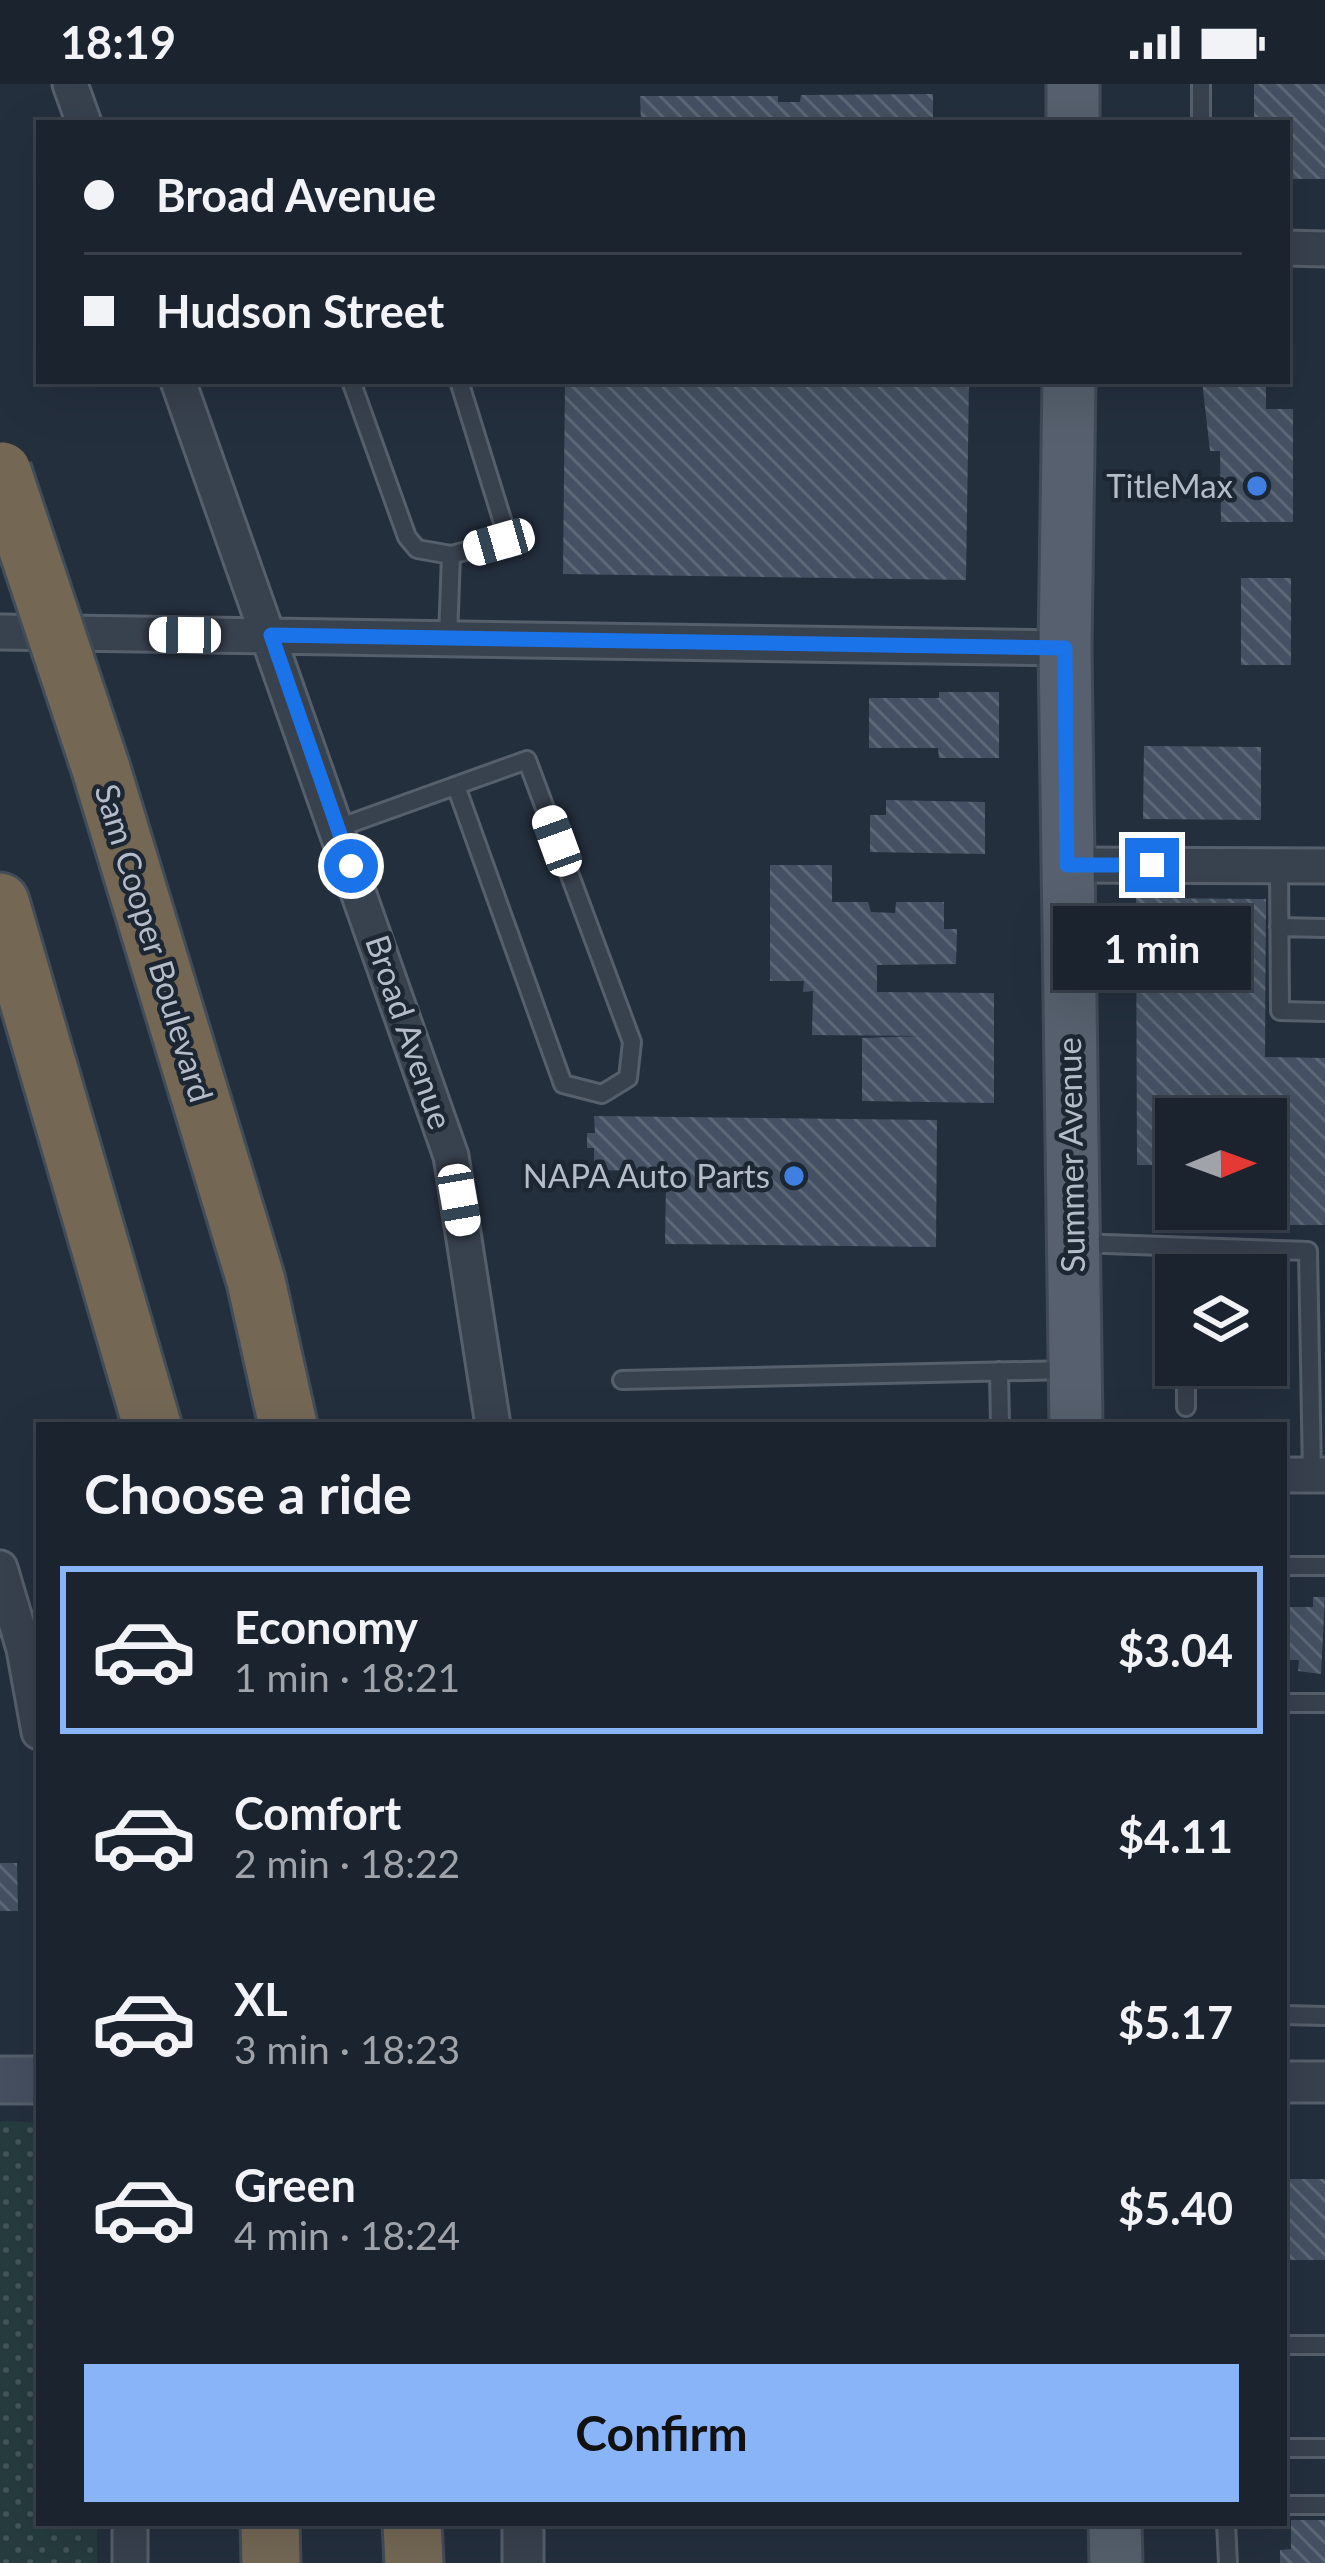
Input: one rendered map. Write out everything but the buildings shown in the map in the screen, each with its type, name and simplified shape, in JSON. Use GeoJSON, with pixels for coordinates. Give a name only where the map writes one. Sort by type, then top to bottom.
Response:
{"type":"FeatureCollection","features":[{"type":"Feature","properties":{"kind":"highway","name":"Sam Cooper Boulevard"},"geometry":{"type":"LineString","coordinates":[[1,469],[101,769],[256,1281],[287,1422]]}},
{"type":"Feature","properties":{"kind":"highway"},"geometry":{"type":"LineString","coordinates":[[0,902],[151,1422]]}},
{"type":"Feature","properties":{"kind":"highway"},"geometry":{"type":"LineString","coordinates":[[270,2526],[271,2563]]}},
{"type":"Feature","properties":{"kind":"highway"},"geometry":{"type":"LineString","coordinates":[[412,2526],[414,2563]]}},
{"type":"Feature","properties":{"kind":"main road"},"geometry":{"type":"LineString","coordinates":[[1072,120],[1073,84]]}},
{"type":"Feature","properties":{"kind":"main road","name":"Summer Avenue"},"geometry":{"type":"LineString","coordinates":[[1069,384],[1065,648],[1076,1422]]}},
{"type":"Feature","properties":{"kind":"main road"},"geometry":{"type":"LineString","coordinates":[[0,2080],[36,2080]]}},
{"type":"Feature","properties":{"kind":"main road"},"geometry":{"type":"LineString","coordinates":[[1115,2526],[1116,2563]]}},
{"type":"Feature","properties":{"kind":"street"},"geometry":{"type":"LineString","coordinates":[[70,84],[83,120]]}},
{"type":"Feature","properties":{"kind":"street"},"geometry":{"type":"LineString","coordinates":[[1290,248],[1325,249]]}},
{"type":"Feature","properties":{"kind":"street","name":"Broad Avenue"},"geometry":{"type":"LineString","coordinates":[[179,384],[452,1156],[493,1422]]}},
{"type":"Feature","properties":{"kind":"street"},"geometry":{"type":"LineString","coordinates":[[0,632],[1065,648]]}},
{"type":"Feature","properties":{"kind":"street"},"geometry":{"type":"LineString","coordinates":[[1067,865],[1325,866]]}},
{"type":"Feature","properties":{"kind":"street"},"geometry":{"type":"LineString","coordinates":[[0,1568],[24,1649],[36,1715]]}},
{"type":"Feature","properties":{"kind":"street"},"geometry":{"type":"LineString","coordinates":[[1287,2082],[1325,2082]]}},
{"type":"Feature","properties":{"kind":"street"},"geometry":{"type":"LineString","coordinates":[[130,2526],[130,2563]]}},
{"type":"Feature","properties":{"kind":"street"},"geometry":{"type":"LineString","coordinates":[[523,2526],[523,2563]]}},
{"type":"Feature","properties":{"kind":"lane"},"geometry":{"type":"LineString","coordinates":[[1201,84],[1201,120]]}},
{"type":"Feature","properties":{"kind":"lane"},"geometry":{"type":"LineString","coordinates":[[351,384],[406,537],[417,549],[452,555],[499,542],[505,529],[460,384]]}},
{"type":"Feature","properties":{"kind":"lane"},"geometry":{"type":"LineString","coordinates":[[448,638],[452,555]]}},
{"type":"Feature","properties":{"kind":"lane"},"geometry":{"type":"LineString","coordinates":[[338,828],[456,785],[527,760],[632,1042],[628,1078],[602,1094],[562,1084],[456,785]]}},
{"type":"Feature","properties":{"kind":"lane"},"geometry":{"type":"LineString","coordinates":[[1279,866],[1280,1011],[1325,1012]]}},
{"type":"Feature","properties":{"kind":"lane"},"geometry":{"type":"LineString","coordinates":[[1280,927],[1325,928]]}},
{"type":"Feature","properties":{"kind":"lane"},"geometry":{"type":"LineString","coordinates":[[1072,1243],[1308,1251],[1307,1475]]}},
{"type":"Feature","properties":{"kind":"lane"},"geometry":{"type":"LineString","coordinates":[[1184,1247],[1184,1254]]}},
{"type":"Feature","properties":{"kind":"lane"},"geometry":{"type":"LineString","coordinates":[[622,1380],[1074,1370]]}},
{"type":"Feature","properties":{"kind":"lane"},"geometry":{"type":"LineString","coordinates":[[999,1371],[1000,1422]]}},
{"type":"Feature","properties":{"kind":"lane"},"geometry":{"type":"LineString","coordinates":[[1186,1386],[1186,1407]]}},
{"type":"Feature","properties":{"kind":"lane"},"geometry":{"type":"LineString","coordinates":[[1287,1566],[1325,1566]]}},
{"type":"Feature","properties":{"kind":"lane"},"geometry":{"type":"LineString","coordinates":[[1287,1703],[1325,1703]]}},
{"type":"Feature","properties":{"kind":"lane"},"geometry":{"type":"LineString","coordinates":[[1287,2015],[1325,2016]]}},
{"type":"Feature","properties":{"kind":"lane"},"geometry":{"type":"LineString","coordinates":[[1287,2344],[1325,2345]]}},
{"type":"Feature","properties":{"kind":"lane"},"geometry":{"type":"LineString","coordinates":[[1287,2448],[1325,2448]]}},
{"type":"Feature","properties":{"kind":"lane"},"geometry":{"type":"LineString","coordinates":[[1287,2505],[1325,2505]]}},
{"type":"Feature","properties":{"kind":"lane"},"geometry":{"type":"LineString","coordinates":[[1226,2526],[1228,2563]]}},
{"type":"Feature","properties":{"kind":"green space"},"geometry":{"type":"Polygon","coordinates":[[[0,2121],[36,2122],[36,2526],[97,2526],[97,2563],[0,2563],[0,2121]]]}},
{"type":"Feature","properties":{"kind":"place","name":"TitleMax"},"geometry":{"type":"Point","coordinates":[1257,486]}},
{"type":"Feature","properties":{"kind":"place","name":"NAPA Auto Parts"},"geometry":{"type":"Point","coordinates":[794,1176]}},
{"type":"Feature","properties":{"kind":"route"},"geometry":{"type":"LineString","coordinates":[[351,866],[271,635],[1065,648],[1067,865],[1152,865]]}}]}
